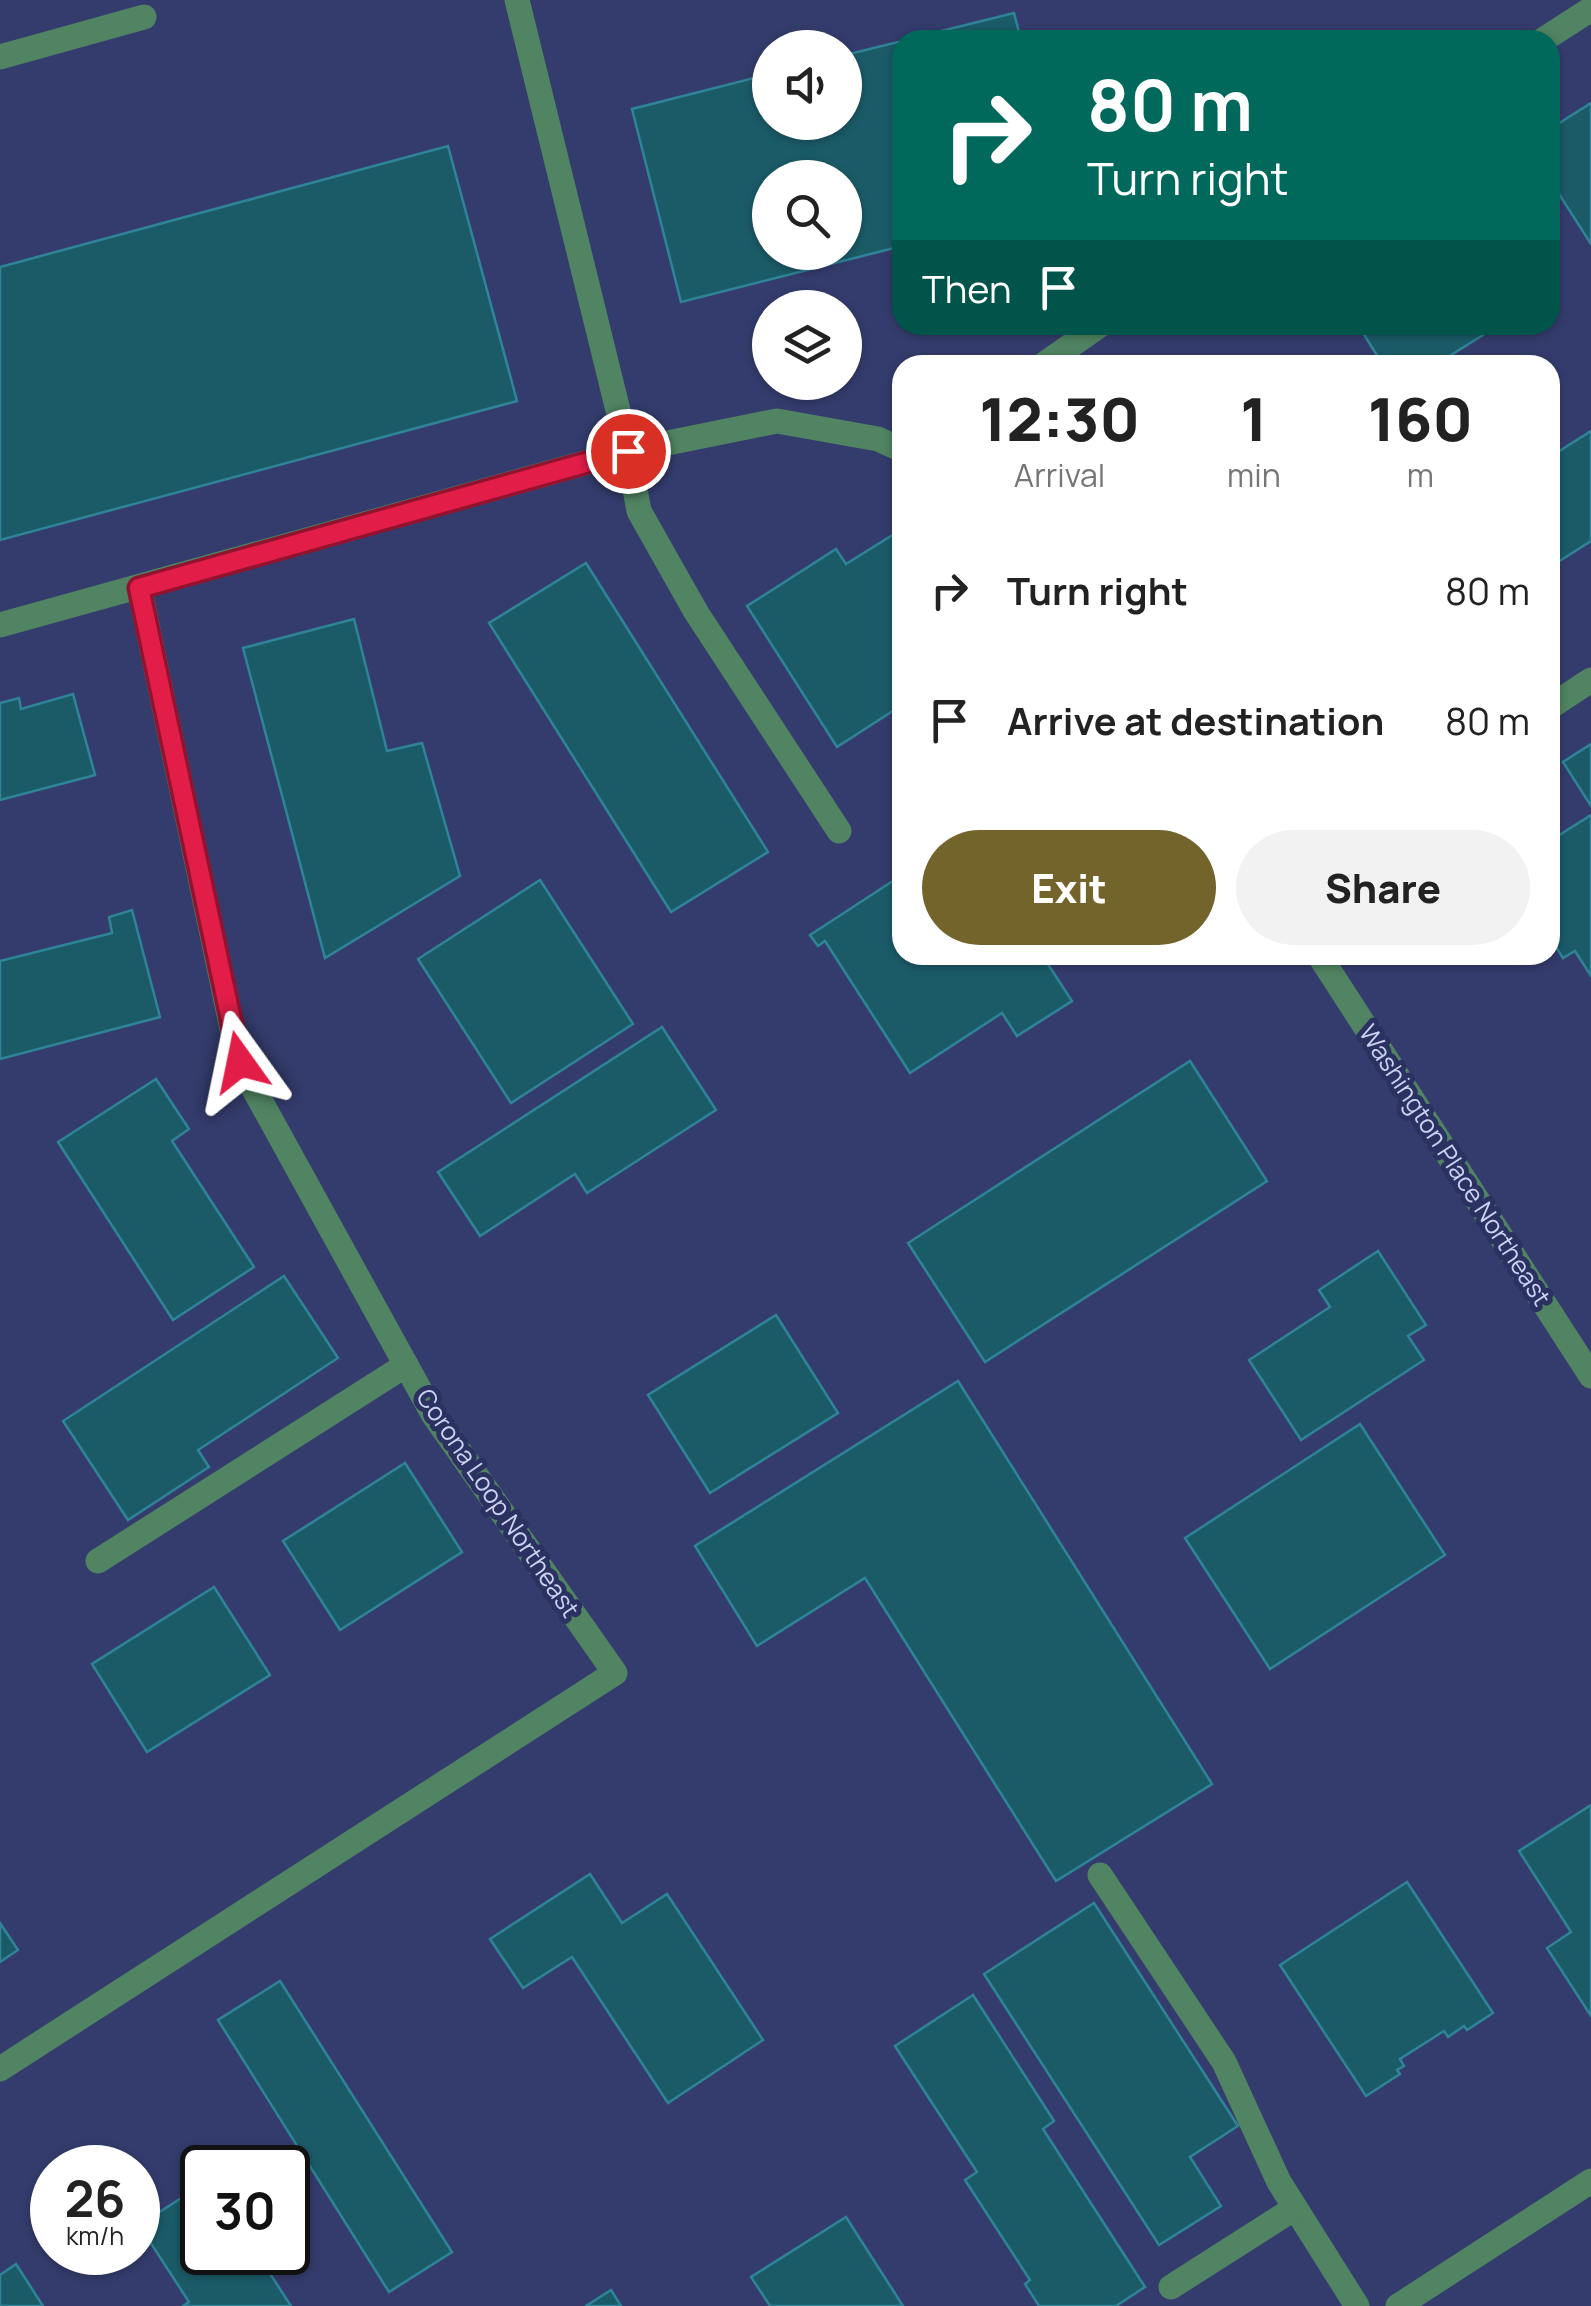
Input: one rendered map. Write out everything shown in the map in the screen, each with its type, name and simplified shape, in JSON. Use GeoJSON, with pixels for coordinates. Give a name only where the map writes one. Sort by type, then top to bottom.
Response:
{"type":"FeatureCollection","features":[{"type":"Feature","properties":{"kind":"street"},"geometry":{"type":"LineString","coordinates":[[516,0],[628,451],[639,511],[696,612],[839,830]]}},
{"type":"Feature","properties":{"kind":"street"},"geometry":{"type":"LineString","coordinates":[[1558,30],[1591,9]]}},
{"type":"Feature","properties":{"kind":"street"},"geometry":{"type":"LineString","coordinates":[[0,57],[144,17]]}},
{"type":"Feature","properties":{"kind":"street"},"geometry":{"type":"LineString","coordinates":[[1057,355],[1086,335]]}},
{"type":"Feature","properties":{"kind":"street"},"geometry":{"type":"LineString","coordinates":[[0,624],[628,451],[777,421],[878,439],[892,445]]}},
{"type":"Feature","properties":{"kind":"street","name":"Corona Loop Northeast"},"geometry":{"type":"LineString","coordinates":[[0,2069],[614,1672],[433,1414],[240,1062],[139,588]]}},
{"type":"Feature","properties":{"kind":"street"},"geometry":{"type":"LineString","coordinates":[[1560,700],[1591,680]]}},
{"type":"Feature","properties":{"kind":"street","name":"Washington Place Northeast"},"geometry":{"type":"LineString","coordinates":[[1325,965],[1591,1376]]}},
{"type":"Feature","properties":{"kind":"street"},"geometry":{"type":"LineString","coordinates":[[98,1561],[406,1365]]}},
{"type":"Feature","properties":{"kind":"street"},"geometry":{"type":"LineString","coordinates":[[1100,1875],[1224,2062],[1278,2182],[1357,2306]]}},
{"type":"Feature","properties":{"kind":"street"},"geometry":{"type":"LineString","coordinates":[[1398,2306],[1591,2181]]}},
{"type":"Feature","properties":{"kind":"street"},"geometry":{"type":"LineString","coordinates":[[1171,2287],[1295,2208]]}},
{"type":"Feature","properties":{"kind":"building"},"geometry":{"type":"Polygon","coordinates":[[[1014,13],[1018,30],[945,30],[1014,13]]]}},
{"type":"Feature","properties":{"kind":"building"},"geometry":{"type":"Polygon","coordinates":[[[892,43],[892,249],[862,256],[862,160],[752,160],[752,270],[807,270],[681,302],[632,109],[752,79],[752,140],[862,140],[862,51],[892,43]]]}},
{"type":"Feature","properties":{"kind":"building"},"geometry":{"type":"Polygon","coordinates":[[[1591,103],[1591,244],[1560,196],[1560,123],[1591,103]]]}},
{"type":"Feature","properties":{"kind":"building"},"geometry":{"type":"Polygon","coordinates":[[[448,146],[517,401],[0,540],[0,267],[448,146]]]}},
{"type":"Feature","properties":{"kind":"building"},"geometry":{"type":"Polygon","coordinates":[[[1364,335],[1483,335],[1451,355],[1377,355],[1364,335]]]}},
{"type":"Feature","properties":{"kind":"building"},"geometry":{"type":"Polygon","coordinates":[[[1591,431],[1591,541],[1560,561],[1560,451],[1591,431]]]}},
{"type":"Feature","properties":{"kind":"building"},"geometry":{"type":"Polygon","coordinates":[[[892,535],[892,711],[837,747],[747,606],[836,549],[846,564],[892,535]]]}},
{"type":"Feature","properties":{"kind":"building"},"geometry":{"type":"Polygon","coordinates":[[[586,563],[768,852],[671,912],[489,623],[586,563]]]}},
{"type":"Feature","properties":{"kind":"building"},"geometry":{"type":"Polygon","coordinates":[[[354,619],[387,751],[422,743],[460,876],[325,958],[243,648],[354,619]]]}},
{"type":"Feature","properties":{"kind":"building"},"geometry":{"type":"Polygon","coordinates":[[[73,694],[95,775],[0,800],[0,703],[19,698],[21,709],[73,694]]]}},
{"type":"Feature","properties":{"kind":"building"},"geometry":{"type":"Polygon","coordinates":[[[1591,744],[1591,806],[1563,762],[1591,744]]]}},
{"type":"Feature","properties":{"kind":"building"},"geometry":{"type":"Polygon","coordinates":[[[1591,815],[1591,976],[1575,951],[1563,958],[1560,953],[1560,835],[1591,815]]]}},
{"type":"Feature","properties":{"kind":"building"},"geometry":{"type":"Polygon","coordinates":[[[540,880],[633,1024],[511,1103],[418,959],[540,880]]]}},
{"type":"Feature","properties":{"kind":"building"},"geometry":{"type":"Polygon","coordinates":[[[892,882],[892,965],[1049,965],[1072,1001],[1017,1036],[1002,1013],[910,1073],[825,941],[818,946],[810,935],[892,882]]]}},
{"type":"Feature","properties":{"kind":"building"},"geometry":{"type":"Polygon","coordinates":[[[132,910],[160,1017],[0,1059],[0,961],[112,933],[109,917],[132,910]]]}},
{"type":"Feature","properties":{"kind":"building"},"geometry":{"type":"Polygon","coordinates":[[[662,1027],[716,1110],[587,1193],[575,1174],[480,1236],[438,1172],[662,1027]]]}},
{"type":"Feature","properties":{"kind":"building"},"geometry":{"type":"Polygon","coordinates":[[[1190,1061],[1267,1181],[985,1362],[908,1243],[1190,1061]]]}},
{"type":"Feature","properties":{"kind":"building"},"geometry":{"type":"Polygon","coordinates":[[[156,1079],[189,1129],[172,1141],[254,1267],[173,1320],[58,1142],[156,1079]]]}},
{"type":"Feature","properties":{"kind":"building"},"geometry":{"type":"Polygon","coordinates":[[[1378,1251],[1426,1325],[1408,1336],[1424,1360],[1301,1440],[1249,1360],[1330,1307],[1319,1290],[1378,1251]]]}},
{"type":"Feature","properties":{"kind":"building"},"geometry":{"type":"Polygon","coordinates":[[[284,1276],[338,1358],[198,1450],[209,1467],[128,1520],[63,1421],[284,1276]]]}},
{"type":"Feature","properties":{"kind":"building"},"geometry":{"type":"Polygon","coordinates":[[[776,1315],[838,1413],[710,1493],[648,1395],[776,1315]]]}},
{"type":"Feature","properties":{"kind":"building"},"geometry":{"type":"Polygon","coordinates":[[[958,1381],[1212,1784],[1056,1881],[865,1578],[757,1646],[695,1546],[958,1381]]]}},
{"type":"Feature","properties":{"kind":"building"},"geometry":{"type":"Polygon","coordinates":[[[1360,1424],[1445,1555],[1270,1669],[1185,1538],[1360,1424]]]}},
{"type":"Feature","properties":{"kind":"building"},"geometry":{"type":"Polygon","coordinates":[[[405,1463],[462,1552],[340,1630],[283,1541],[405,1463]]]}},
{"type":"Feature","properties":{"kind":"building"},"geometry":{"type":"Polygon","coordinates":[[[214,1587],[270,1675],[147,1752],[92,1664],[214,1587]]]}},
{"type":"Feature","properties":{"kind":"building"},"geometry":{"type":"Polygon","coordinates":[[[1591,1805],[1591,2016],[1547,1948],[1571,1932],[1519,1851],[1591,1805]]]}},
{"type":"Feature","properties":{"kind":"building"},"geometry":{"type":"Polygon","coordinates":[[[590,1874],[622,1923],[667,1894],[763,2040],[668,2103],[572,1957],[523,1988],[490,1939],[590,1874]]]}},
{"type":"Feature","properties":{"kind":"building"},"geometry":{"type":"Polygon","coordinates":[[[1407,1882],[1493,2013],[1448,2037],[1444,2031],[1400,2059],[1404,2066],[1397,2070],[1400,2074],[1366,2096],[1280,1965],[1407,1882]]]}},
{"type":"Feature","properties":{"kind":"building"},"geometry":{"type":"Polygon","coordinates":[[[1094,1903],[1238,2126],[1190,2157],[1221,2206],[1159,2245],[984,1974],[1094,1903]]]}},
{"type":"Feature","properties":{"kind":"building"},"geometry":{"type":"Polygon","coordinates":[[[0,1923],[18,1950],[0,1962],[0,1923]]]}},
{"type":"Feature","properties":{"kind":"building"},"geometry":{"type":"Polygon","coordinates":[[[280,1981],[452,2252],[389,2292],[310,2166],[310,2145],[297,2145],[218,2020],[280,1981]]]}},
{"type":"Feature","properties":{"kind":"building"},"geometry":{"type":"Polygon","coordinates":[[[973,1995],[1054,2121],[1043,2129],[1145,2287],[1116,2306],[1039,2306],[1025,2284],[1030,2280],[965,2180],[977,2172],[895,2046],[973,1995]]]}},
{"type":"Feature","properties":{"kind":"building"},"geometry":{"type":"Polygon","coordinates":[[[180,2199],[180,2275],[271,2275],[291,2306],[183,2306],[189,2302],[160,2257],[160,2212],[180,2199]]]}},
{"type":"Feature","properties":{"kind":"building"},"geometry":{"type":"Polygon","coordinates":[[[846,2217],[903,2306],[770,2306],[751,2277],[846,2217]]]}},
{"type":"Feature","properties":{"kind":"building"},"geometry":{"type":"Polygon","coordinates":[[[16,2264],[43,2306],[0,2306],[0,2275],[16,2264]]]}},
{"type":"Feature","properties":{"kind":"building"},"geometry":{"type":"Polygon","coordinates":[[[611,2290],[621,2306],[586,2306],[611,2290]]]}},
{"type":"Feature","properties":{"kind":"route"},"geometry":{"type":"LineString","coordinates":[[240,1062],[139,588],[628,451]]}}]}
